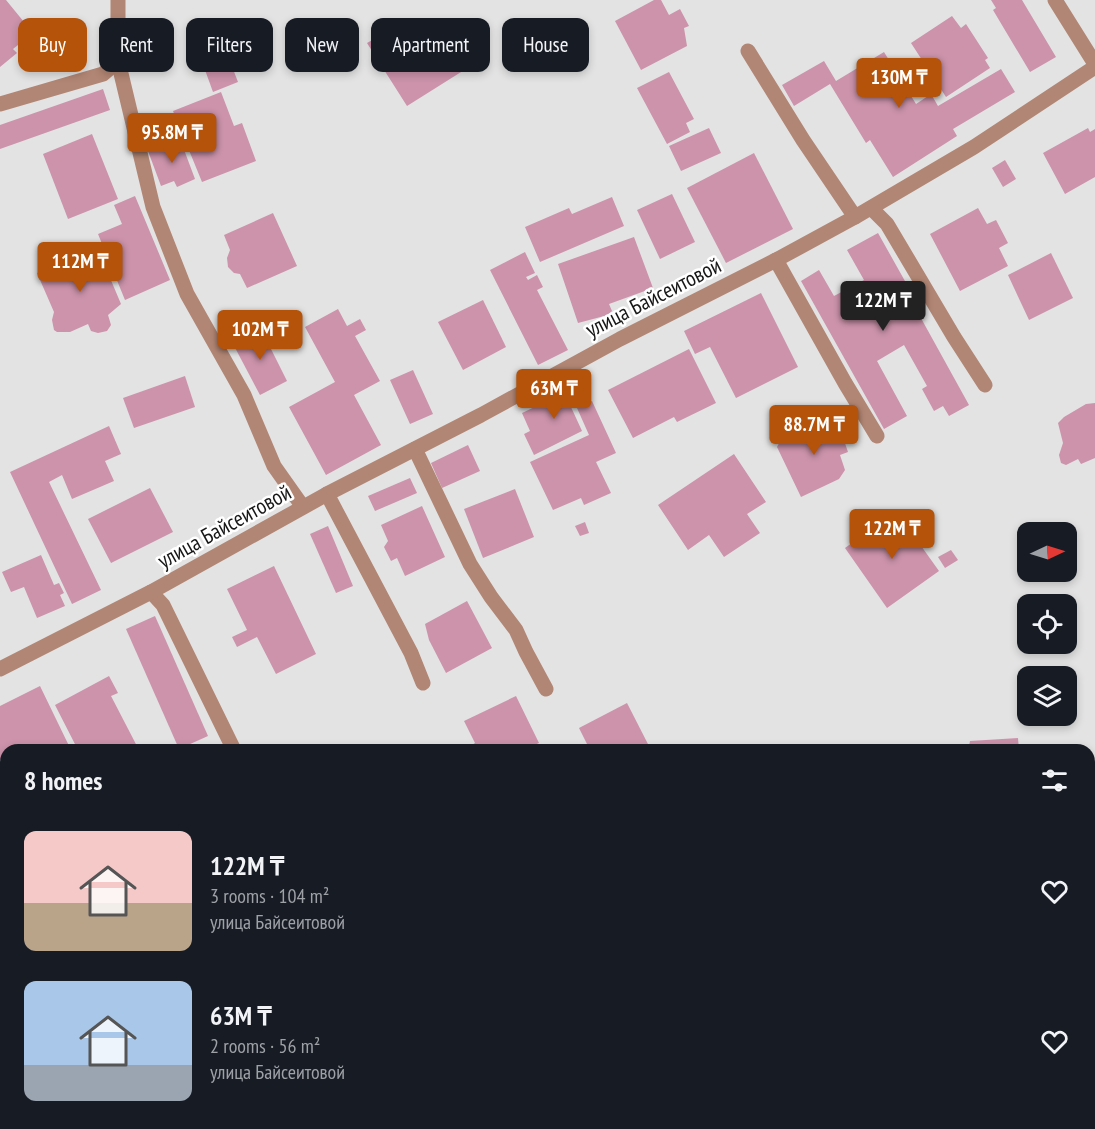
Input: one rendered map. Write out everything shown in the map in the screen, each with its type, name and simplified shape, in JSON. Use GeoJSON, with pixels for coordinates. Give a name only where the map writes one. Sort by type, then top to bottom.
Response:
{"type":"FeatureCollection","features":[{"type":"Feature","properties":{"kind":"street"},"geometry":{"type":"LineString","coordinates":[[118,0],[118,18]]}},
{"type":"Feature","properties":{"kind":"street"},"geometry":{"type":"LineString","coordinates":[[1055,0],[1095,65]]}},
{"type":"Feature","properties":{"kind":"street"},"geometry":{"type":"LineString","coordinates":[[748,51],[803,140],[855,217]]}},
{"type":"Feature","properties":{"kind":"street","name":"улица Байсеитовой"},"geometry":{"type":"LineString","coordinates":[[0,669],[151,592],[327,494],[855,217],[974,147],[1095,65]]}},
{"type":"Feature","properties":{"kind":"street"},"geometry":{"type":"LineString","coordinates":[[0,104],[105,72]]}},
{"type":"Feature","properties":{"kind":"street"},"geometry":{"type":"LineString","coordinates":[[121,72],[153,207],[187,294],[244,395],[274,466],[303,507]]}},
{"type":"Feature","properties":{"kind":"street"},"geometry":{"type":"LineString","coordinates":[[871,208],[887,224],[985,385]]}},
{"type":"Feature","properties":{"kind":"street"},"geometry":{"type":"LineString","coordinates":[[776,260],[877,435]]}},
{"type":"Feature","properties":{"kind":"street"},"geometry":{"type":"LineString","coordinates":[[415,449],[470,564],[516,630],[525,652],[546,689]]}},
{"type":"Feature","properties":{"kind":"street"},"geometry":{"type":"LineString","coordinates":[[327,494],[411,653],[423,683]]}},
{"type":"Feature","properties":{"kind":"street"},"geometry":{"type":"LineString","coordinates":[[151,592],[163,605],[231,744]]}},
{"type":"Feature","properties":{"kind":"building"},"geometry":{"type":"Polygon","coordinates":[[[0,0],[6,0],[21,18],[18,18],[18,45],[13,49],[17,53],[0,67],[0,0]]]}},
{"type":"Feature","properties":{"kind":"building"},"geometry":{"type":"Polygon","coordinates":[[[654,0],[661,0],[669,15],[680,9],[689,26],[684,28],[687,46],[641,70],[615,21],[654,0]]]}},
{"type":"Feature","properties":{"kind":"building"},"geometry":{"type":"Polygon","coordinates":[[[991,0],[1022,0],[1056,57],[1030,72],[993,10],[996,8],[991,0]]]}},
{"type":"Feature","properties":{"kind":"building"},"geometry":{"type":"Polygon","coordinates":[[[952,16],[961,28],[966,24],[988,58],[985,60],[990,68],[946,97],[911,43],[952,16]]]}},
{"type":"Feature","properties":{"kind":"building"},"geometry":{"type":"Polygon","coordinates":[[[884,52],[916,104],[931,94],[938,106],[1001,69],[1015,92],[953,129],[957,136],[893,177],[870,140],[866,143],[830,84],[794,106],[782,85],[824,61],[836,81],[884,52]]]}},
{"type":"Feature","properties":{"kind":"building"},"geometry":{"type":"Polygon","coordinates":[[[206,72],[234,72],[238,82],[213,92],[206,72]]]}},
{"type":"Feature","properties":{"kind":"building"},"geometry":{"type":"Polygon","coordinates":[[[385,72],[461,72],[407,106],[385,72]]]}},
{"type":"Feature","properties":{"kind":"building"},"geometry":{"type":"Polygon","coordinates":[[[669,72],[694,119],[686,123],[690,132],[667,144],[637,88],[669,72]]]}},
{"type":"Feature","properties":{"kind":"building"},"geometry":{"type":"Polygon","coordinates":[[[103,89],[110,110],[0,149],[0,125],[103,89]]]}},
{"type":"Feature","properties":{"kind":"building"},"geometry":{"type":"Polygon","coordinates":[[[221,92],[234,126],[242,123],[256,161],[202,182],[173,111],[221,92]]]}},
{"type":"Feature","properties":{"kind":"building"},"geometry":{"type":"Polygon","coordinates":[[[709,128],[721,153],[681,171],[669,146],[709,128]]]}},
{"type":"Feature","properties":{"kind":"building"},"geometry":{"type":"Polygon","coordinates":[[[1088,128],[1090,132],[1095,129],[1095,177],[1065,194],[1043,153],[1088,128]]]}},
{"type":"Feature","properties":{"kind":"building"},"geometry":{"type":"Polygon","coordinates":[[[92,134],[118,199],[68,219],[43,154],[92,134]]]}},
{"type":"Feature","properties":{"kind":"building"},"geometry":{"type":"Polygon","coordinates":[[[180,139],[195,179],[177,187],[174,181],[161,186],[148,151],[180,139]]]}},
{"type":"Feature","properties":{"kind":"building"},"geometry":{"type":"Polygon","coordinates":[[[754,153],[793,229],[726,263],[687,188],[754,153]]]}},
{"type":"Feature","properties":{"kind":"building"},"geometry":{"type":"Polygon","coordinates":[[[1005,160],[1016,179],[1003,187],[992,168],[1005,160]]]}},
{"type":"Feature","properties":{"kind":"building"},"geometry":{"type":"Polygon","coordinates":[[[672,194],[695,242],[660,259],[637,210],[672,194]]]}},
{"type":"Feature","properties":{"kind":"building"},"geometry":{"type":"Polygon","coordinates":[[[135,196],[170,280],[125,300],[98,234],[122,224],[114,205],[135,196]]]}},
{"type":"Feature","properties":{"kind":"building"},"geometry":{"type":"Polygon","coordinates":[[[612,197],[624,226],[540,262],[525,227],[569,208],[572,214],[612,197]]]}},
{"type":"Feature","properties":{"kind":"building"},"geometry":{"type":"Polygon","coordinates":[[[978,208],[987,224],[996,220],[1008,243],[999,248],[1008,266],[960,291],[930,234],[978,208]]]}},
{"type":"Feature","properties":{"kind":"building"},"geometry":{"type":"Polygon","coordinates":[[[273,213],[297,266],[247,288],[240,274],[234,273],[228,267],[227,258],[230,250],[224,235],[273,213]]]}},
{"type":"Feature","properties":{"kind":"building"},"geometry":{"type":"Polygon","coordinates":[[[878,233],[910,290],[906,291],[969,405],[949,416],[943,406],[934,411],[922,389],[927,386],[904,345],[877,361],[907,416],[884,429],[801,281],[819,270],[834,296],[864,280],[847,250],[878,233]]]}},
{"type":"Feature","properties":{"kind":"building"},"geometry":{"type":"Polygon","coordinates":[[[634,237],[653,288],[609,304],[612,311],[608,315],[578,323],[558,264],[634,237]]]}},
{"type":"Feature","properties":{"kind":"building"},"geometry":{"type":"Polygon","coordinates":[[[97,247],[121,304],[108,315],[111,325],[107,331],[98,333],[91,331],[88,324],[70,332],[57,332],[54,330],[52,320],[54,312],[37,273],[97,247]]]}},
{"type":"Feature","properties":{"kind":"building"},"geometry":{"type":"Polygon","coordinates":[[[525,252],[535,273],[526,277],[528,280],[537,275],[543,287],[537,290],[568,350],[538,365],[490,270],[525,252]]]}},
{"type":"Feature","properties":{"kind":"building"},"geometry":{"type":"Polygon","coordinates":[[[1051,253],[1073,298],[1029,320],[1008,275],[1051,253]]]}},
{"type":"Feature","properties":{"kind":"building"},"geometry":{"type":"Polygon","coordinates":[[[761,293],[798,367],[736,398],[710,347],[695,354],[684,331],[761,293]]]}},
{"type":"Feature","properties":{"kind":"building"},"geometry":{"type":"Polygon","coordinates":[[[483,300],[506,347],[463,370],[438,322],[483,300]]]}},
{"type":"Feature","properties":{"kind":"building"},"geometry":{"type":"Polygon","coordinates":[[[338,309],[347,326],[360,319],[366,330],[355,336],[380,381],[354,395],[381,445],[326,475],[289,407],[335,382],[305,327],[338,309]]]}},
{"type":"Feature","properties":{"kind":"building"},"geometry":{"type":"Polygon","coordinates":[[[260,327],[287,381],[260,395],[232,342],[260,327]]]}},
{"type":"Feature","properties":{"kind":"building"},"geometry":{"type":"Polygon","coordinates":[[[689,349],[716,403],[677,422],[674,417],[633,438],[608,390],[689,349]]]}},
{"type":"Feature","properties":{"kind":"building"},"geometry":{"type":"Polygon","coordinates":[[[413,370],[433,414],[410,424],[390,380],[413,370]]]}},
{"type":"Feature","properties":{"kind":"building"},"geometry":{"type":"Polygon","coordinates":[[[185,376],[195,407],[134,428],[123,398],[185,376]]]}},
{"type":"Feature","properties":{"kind":"building"},"geometry":{"type":"Polygon","coordinates":[[[581,385],[588,399],[571,407],[582,431],[534,455],[524,434],[530,431],[522,413],[581,385]]]}},
{"type":"Feature","properties":{"kind":"building"},"geometry":{"type":"Polygon","coordinates":[[[592,401],[616,453],[596,462],[611,493],[584,505],[581,498],[553,510],[530,462],[589,435],[577,408],[592,401]]]}},
{"type":"Feature","properties":{"kind":"building"},"geometry":{"type":"Polygon","coordinates":[[[1095,403],[1095,458],[1081,464],[1078,459],[1066,465],[1061,463],[1059,455],[1063,443],[1058,423],[1086,404],[1095,403]]]}},
{"type":"Feature","properties":{"kind":"building"},"geometry":{"type":"Polygon","coordinates":[[[836,417],[848,452],[840,455],[845,470],[839,479],[801,497],[777,447],[783,436],[836,417]]]}},
{"type":"Feature","properties":{"kind":"building"},"geometry":{"type":"Polygon","coordinates":[[[109,426],[121,454],[105,461],[114,481],[72,499],[62,475],[49,482],[101,590],[72,604],[10,472],[109,426]]]}},
{"type":"Feature","properties":{"kind":"building"},"geometry":{"type":"Polygon","coordinates":[[[468,445],[480,471],[442,488],[431,463],[468,445]]]}},
{"type":"Feature","properties":{"kind":"building"},"geometry":{"type":"Polygon","coordinates":[[[734,454],[766,502],[747,514],[760,533],[724,557],[709,535],[688,550],[658,505],[734,454]]]}},
{"type":"Feature","properties":{"kind":"building"},"geometry":{"type":"Polygon","coordinates":[[[410,478],[417,493],[375,511],[368,496],[410,478]]]}},
{"type":"Feature","properties":{"kind":"building"},"geometry":{"type":"Polygon","coordinates":[[[150,488],[173,532],[111,563],[88,519],[150,488]]]}},
{"type":"Feature","properties":{"kind":"building"},"geometry":{"type":"Polygon","coordinates":[[[515,489],[534,537],[483,558],[464,509],[515,489]]]}},
{"type":"Feature","properties":{"kind":"building"},"geometry":{"type":"Polygon","coordinates":[[[422,506],[445,557],[405,576],[397,558],[391,561],[384,547],[388,541],[381,525],[422,506]]]}},
{"type":"Feature","properties":{"kind":"building"},"geometry":{"type":"Polygon","coordinates":[[[899,515],[939,571],[887,608],[845,548],[878,524],[883,527],[899,515]]]}},
{"type":"Feature","properties":{"kind":"building"},"geometry":{"type":"Polygon","coordinates":[[[585,522],[589,533],[580,536],[575,526],[585,522]]]}},
{"type":"Feature","properties":{"kind":"building"},"geometry":{"type":"Polygon","coordinates":[[[328,526],[353,586],[336,593],[310,534],[328,526]]]}},
{"type":"Feature","properties":{"kind":"building"},"geometry":{"type":"Polygon","coordinates":[[[951,550],[958,560],[945,568],[938,557],[951,550]]]}},
{"type":"Feature","properties":{"kind":"building"},"geometry":{"type":"Polygon","coordinates":[[[41,555],[54,585],[59,583],[64,593],[60,595],[65,606],[37,618],[24,587],[11,592],[2,572],[41,555]]]}},
{"type":"Feature","properties":{"kind":"building"},"geometry":{"type":"Polygon","coordinates":[[[274,566],[316,654],[276,674],[257,637],[237,647],[232,637],[247,630],[227,589],[274,566]]]}},
{"type":"Feature","properties":{"kind":"building"},"geometry":{"type":"Polygon","coordinates":[[[467,601],[492,648],[446,673],[429,640],[425,624],[467,601]]]}},
{"type":"Feature","properties":{"kind":"building"},"geometry":{"type":"Polygon","coordinates":[[[155,616],[208,736],[190,744],[177,744],[126,629],[155,616]]]}},
{"type":"Feature","properties":{"kind":"building"},"geometry":{"type":"Polygon","coordinates":[[[109,676],[118,693],[111,696],[136,744],[75,744],[55,705],[109,676]]]}},
{"type":"Feature","properties":{"kind":"building"},"geometry":{"type":"Polygon","coordinates":[[[40,686],[68,744],[0,744],[0,706],[40,686]]]}},
{"type":"Feature","properties":{"kind":"building"},"geometry":{"type":"Polygon","coordinates":[[[516,696],[539,743],[474,744],[464,721],[516,696]]]}},
{"type":"Feature","properties":{"kind":"building"},"geometry":{"type":"Polygon","coordinates":[[[627,703],[648,744],[587,744],[579,728],[627,703]]]}},
{"type":"Feature","properties":{"kind":"building"},"geometry":{"type":"Polygon","coordinates":[[[1018,738],[1018,744],[969,744],[970,741],[1018,738]]]}}]}
